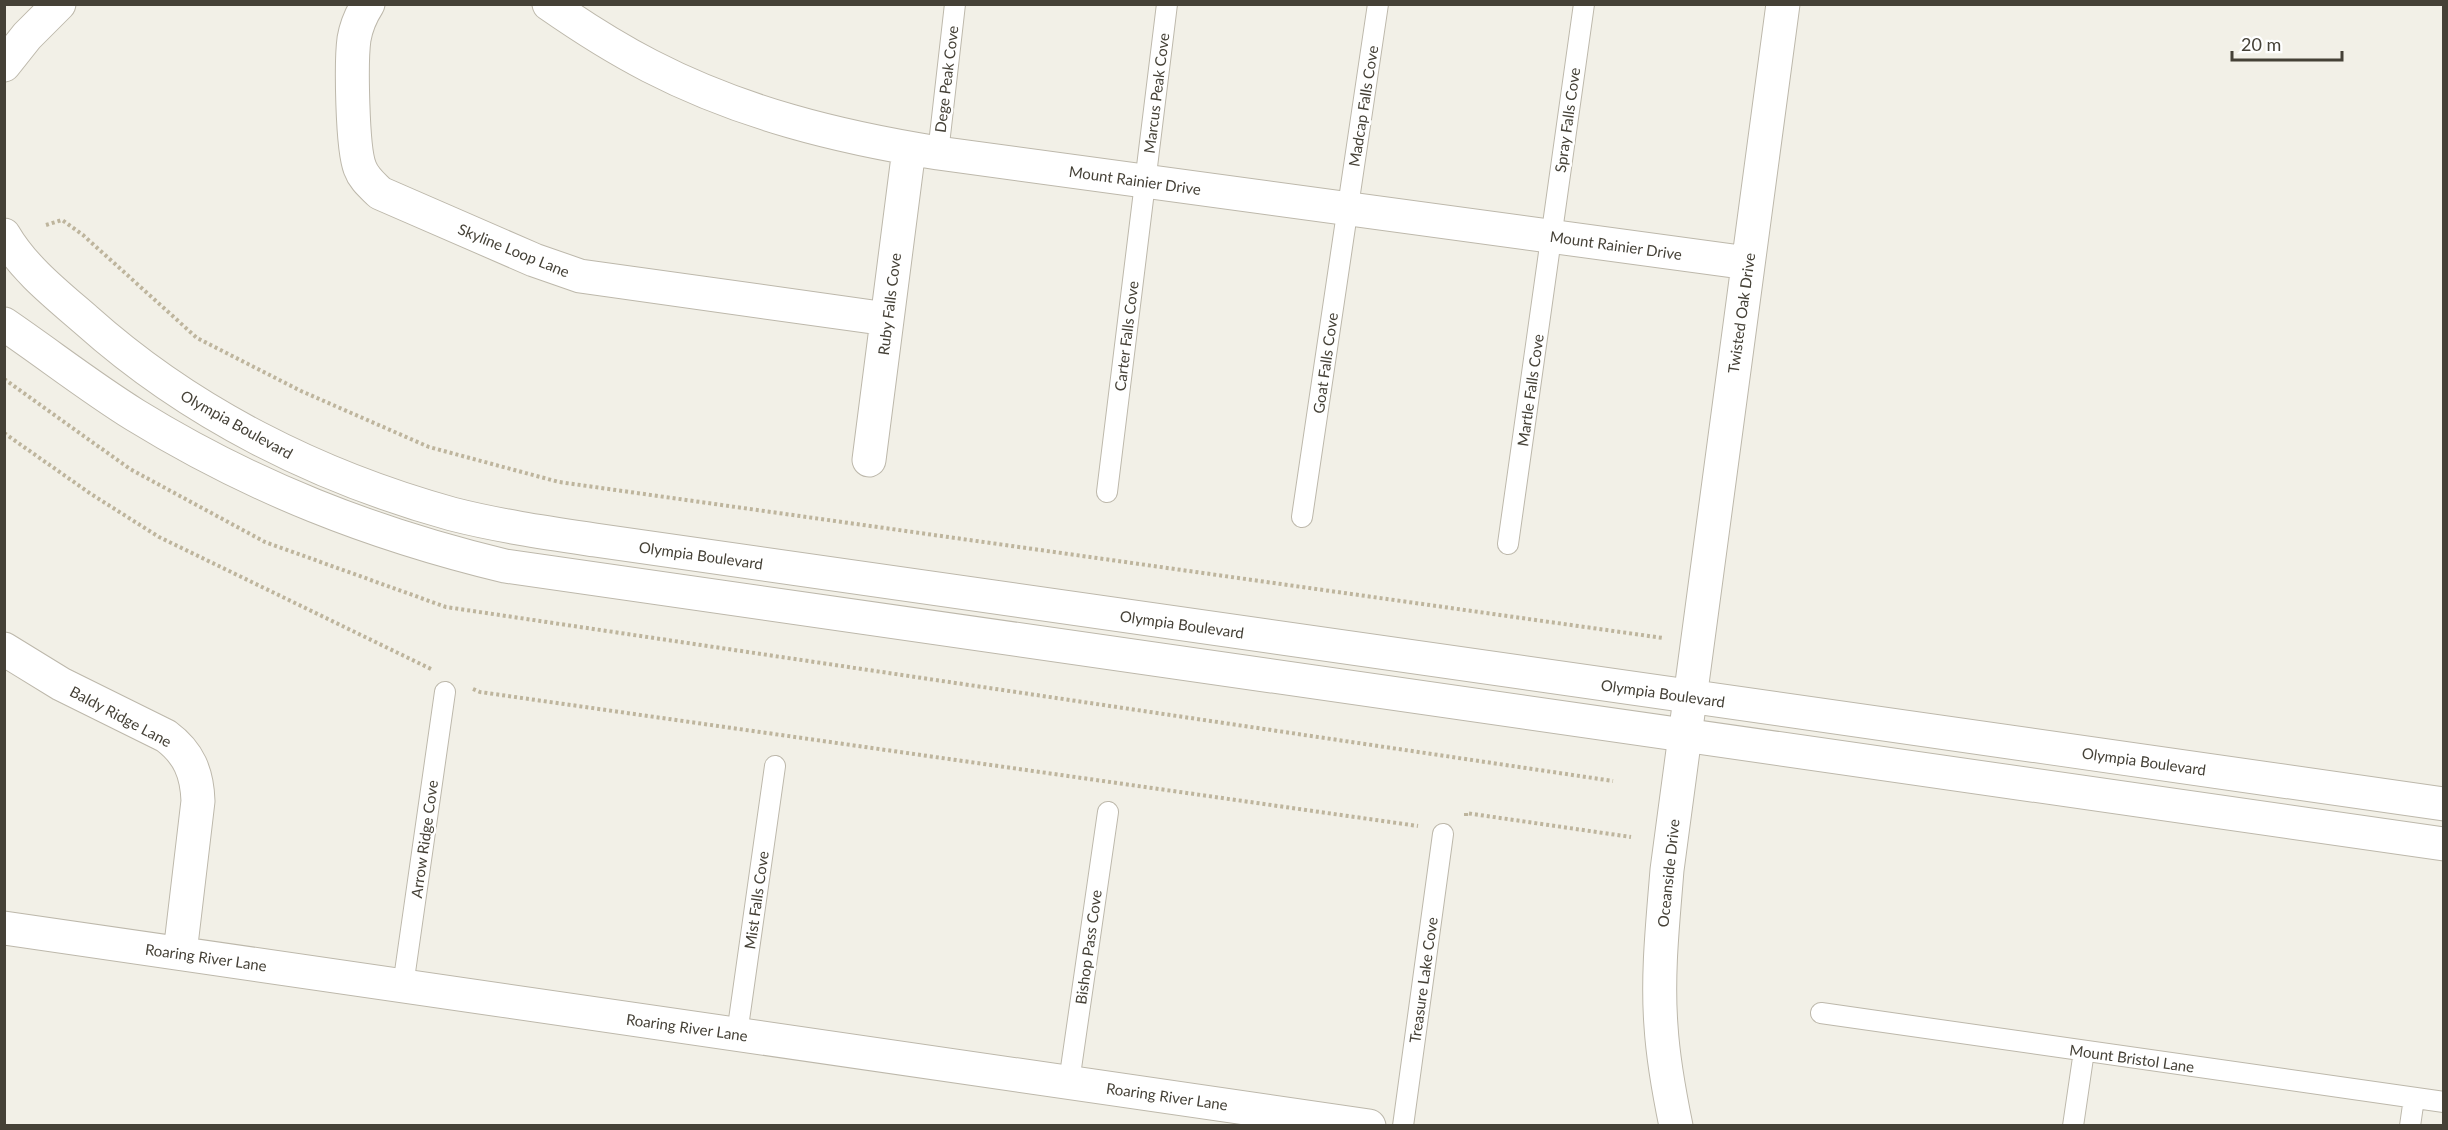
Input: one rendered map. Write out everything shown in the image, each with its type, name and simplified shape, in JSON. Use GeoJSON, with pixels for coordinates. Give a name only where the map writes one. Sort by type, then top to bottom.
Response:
{"type":"FeatureCollection","features":[{"type":"Feature","properties":{"kind":"street"},"geometry":{"type":"LineString","coordinates":[[4,65],[27,36],[59,4]]}},
{"type":"Feature","properties":{"kind":"street","name":"Skyline Loop Lane"},"geometry":{"type":"LineString","coordinates":[[368,4],[359,21],[354,38],[355,145],[360,170],[366,180],[380,193],[534,260],[580,276],[887,319]]}},
{"type":"Feature","properties":{"kind":"street","name":"Mount Rainier Drive"},"geometry":{"type":"LineString","coordinates":[[549,4],[591,33],[695,88],[788,122],[837,135],[923,151],[1748,263]]}},
{"type":"Feature","properties":{"kind":"street","name":"Twisted Oak Drive"},"geometry":{"type":"LineString","coordinates":[[1700,621],[1783,4]]}},
{"type":"Feature","properties":{"kind":"street","name":"Ruby Falls Cove"},"geometry":{"type":"LineString","coordinates":[[868,460],[887,319],[923,151]]}},
{"type":"Feature","properties":{"kind":"street","name":"Olympia Boulevard"},"geometry":{"type":"LineString","coordinates":[[4,235],[40,280],[142,366],[188,398],[240,429],[346,479],[454,514],[565,536],[2444,804]]}},
{"type":"Feature","properties":{"kind":"street"},"geometry":{"type":"LineString","coordinates":[[4,324],[116,402],[196,450],[309,505],[375,530],[505,566],[2444,844]]}},
{"type":"Feature","properties":{"kind":"street","name":"Oceanside Drive"},"geometry":{"type":"LineString","coordinates":[[1676,1125],[1666,1075],[1660,1026],[1659,977],[1667,870],[1700,621]]}},
{"type":"Feature","properties":{"kind":"street","name":"Baldy Ridge Lane"},"geometry":{"type":"LineString","coordinates":[[4,649],[61,684],[166,736],[176,744],[192,765],[198,783],[198,801],[180,953]]}},
{"type":"Feature","properties":{"kind":"street","name":"Roaring River Lane"},"geometry":{"type":"LineString","coordinates":[[4,928],[1368,1125]]}},
{"type":"Feature","properties":{"kind":"lane","name":"Dege Peak Cove"},"geometry":{"type":"LineString","coordinates":[[923,151],[955,4]]}},
{"type":"Feature","properties":{"kind":"lane","name":"Marcus Peak Cove"},"geometry":{"type":"LineString","coordinates":[[1145,181],[1167,4]]}},
{"type":"Feature","properties":{"kind":"lane","name":"Madcap Falls Cove"},"geometry":{"type":"LineString","coordinates":[[1348,208],[1378,4]]}},
{"type":"Feature","properties":{"kind":"lane","name":"Spray Falls Cove"},"geometry":{"type":"LineString","coordinates":[[1551,236],[1584,4]]}},
{"type":"Feature","properties":{"kind":"lane","name":"Carter Falls Cove"},"geometry":{"type":"LineString","coordinates":[[1107,492],[1145,181]]}},
{"type":"Feature","properties":{"kind":"lane","name":"Goat Falls Cove"},"geometry":{"type":"LineString","coordinates":[[1302,517],[1348,208]]}},
{"type":"Feature","properties":{"kind":"lane","name":"Martle Falls Cove"},"geometry":{"type":"LineString","coordinates":[[1508,544],[1551,236]]}},
{"type":"Feature","properties":{"kind":"lane","name":"Arrow Ridge Cove"},"geometry":{"type":"LineString","coordinates":[[403,986],[445,692]]}},
{"type":"Feature","properties":{"kind":"lane","name":"Mist Falls Cove"},"geometry":{"type":"LineString","coordinates":[[737,1034],[775,766]]}},
{"type":"Feature","properties":{"kind":"lane","name":"Bishop Pass Cove"},"geometry":{"type":"LineString","coordinates":[[1069,1082],[1108,812]]}},
{"type":"Feature","properties":{"kind":"lane","name":"Treasure Lake Cove"},"geometry":{"type":"LineString","coordinates":[[1403,1125],[1436,831]]}},
{"type":"Feature","properties":{"kind":"lane","name":"Mount Bristol Lane"},"geometry":{"type":"LineString","coordinates":[[1821,1013],[2444,1102]]}},
{"type":"Feature","properties":{"kind":"lane"},"geometry":{"type":"LineString","coordinates":[[2073,1125],[2084,1051]]}},
{"type":"Feature","properties":{"kind":"lane"},"geometry":{"type":"LineString","coordinates":[[2410,1125],[2414,1098]]}},
{"type":"Feature","properties":{"kind":"path"},"geometry":{"type":"LineString","coordinates":[[46,225],[62,220],[83,235],[197,338],[301,391],[429,447],[559,483],[1664,638]]}},
{"type":"Feature","properties":{"kind":"path"},"geometry":{"type":"LineString","coordinates":[[4,433],[91,494],[159,537],[436,671]]}},
{"type":"Feature","properties":{"kind":"path"},"geometry":{"type":"LineString","coordinates":[[471,688],[480,692],[1436,831]]}},
{"type":"Feature","properties":{"kind":"path"},"geometry":{"type":"LineString","coordinates":[[1465,822],[1466,813],[1630,837]]}}]}
